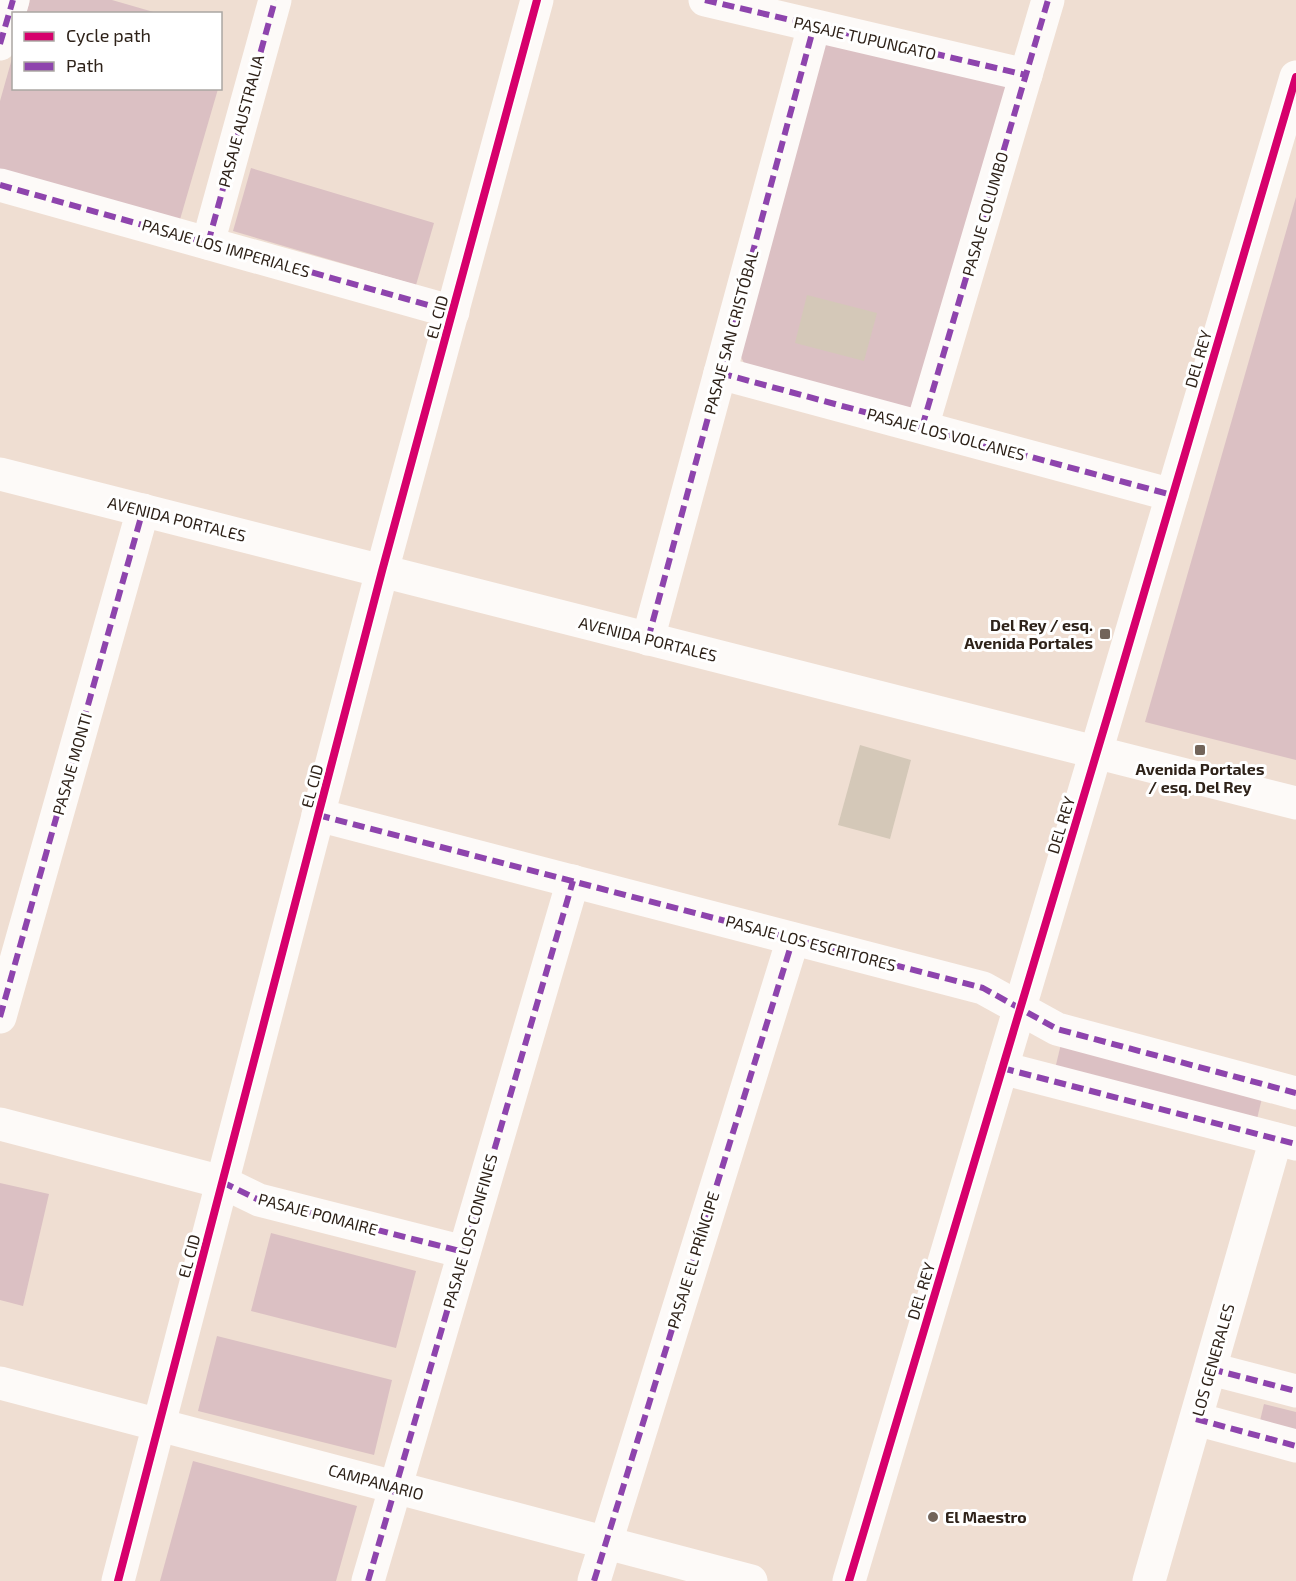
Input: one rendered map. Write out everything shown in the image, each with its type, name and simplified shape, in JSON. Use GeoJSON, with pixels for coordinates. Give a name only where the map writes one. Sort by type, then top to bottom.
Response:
{"type":"FeatureCollection","features":[{"type":"Feature","properties":{"kind":"street"},"geometry":{"type":"LineString","coordinates":[[0,44],[13,0]]}},
{"type":"Feature","properties":{"kind":"street","name":"PASAJE AUSTRALIA"},"geometry":{"type":"LineString","coordinates":[[208,243],[274,0]]}},
{"type":"Feature","properties":{"kind":"street","name":"EL CID"},"geometry":{"type":"LineString","coordinates":[[118,1581],[382,571],[537,0]]}},
{"type":"Feature","properties":{"kind":"street","name":"PASAJE TUPUNGATO"},"geometry":{"type":"LineString","coordinates":[[705,0],[1026,75]]}},
{"type":"Feature","properties":{"kind":"street","name":"PASAJE COLUMBO"},"geometry":{"type":"LineString","coordinates":[[922,428],[1048,0]]}},
{"type":"Feature","properties":{"kind":"street","name":"PASAJE SAN CRISTÓBAL"},"geometry":{"type":"LineString","coordinates":[[648,639],[814,26]]}},
{"type":"Feature","properties":{"kind":"street","name":"DEL REY"},"geometry":{"type":"LineString","coordinates":[[849,1581],[1296,77]]}},
{"type":"Feature","properties":{"kind":"street","name":"PASAJE LOS IMPERIALES"},"geometry":{"type":"LineString","coordinates":[[0,185],[453,312]]}},
{"type":"Feature","properties":{"kind":"street","name":"PASAJE LOS VOLCANES"},"geometry":{"type":"LineString","coordinates":[[720,374],[1172,495]]}},
{"type":"Feature","properties":{"kind":"street","name":"AVENIDA PORTALES"},"geometry":{"type":"LineString","coordinates":[[0,474],[1296,803]]}},
{"type":"Feature","properties":{"kind":"street","name":"PASAJE MONTI"},"geometry":{"type":"LineString","coordinates":[[0,1017],[143,510]]}},
{"type":"Feature","properties":{"kind":"street","name":"PASAJE LOS ESCRITORES"},"geometry":{"type":"LineString","coordinates":[[318,815],[983,988],[1057,1029],[1296,1094]]}},
{"type":"Feature","properties":{"kind":"street","name":"PASAJE LOS CONFINES"},"geometry":{"type":"LineString","coordinates":[[368,1581],[573,881]]}},
{"type":"Feature","properties":{"kind":"street","name":"PASAJE EL PRÍNCIPE"},"geometry":{"type":"LineString","coordinates":[[594,1581],[793,939]]}},
{"type":"Feature","properties":{"kind":"street"},"geometry":{"type":"LineString","coordinates":[[1002,1068],[1286,1142]]}},
{"type":"Feature","properties":{"kind":"street","name":"PASAJE POMAIRE"},"geometry":{"type":"LineString","coordinates":[[0,1124],[222,1182],[259,1200],[464,1252]]}},
{"type":"Feature","properties":{"kind":"street","name":"LOS GENERALES"},"geometry":{"type":"LineString","coordinates":[[1149,1581],[1210,1369],[1286,1142]]}},
{"type":"Feature","properties":{"kind":"street"},"geometry":{"type":"LineString","coordinates":[[1210,1369],[1296,1390]]}},
{"type":"Feature","properties":{"kind":"street","name":"CAMPANARIO"},"geometry":{"type":"LineString","coordinates":[[0,1383],[751,1581]]}},
{"type":"Feature","properties":{"kind":"street"},"geometry":{"type":"LineString","coordinates":[[1196,1419],[1296,1446]]}},
{"type":"Feature","properties":{"kind":"shaded area"},"geometry":{"type":"Polygon","coordinates":[[[30,0],[112,0],[154,12],[27,12],[30,0]]]}},
{"type":"Feature","properties":{"kind":"shaded area"},"geometry":{"type":"Polygon","coordinates":[[[820,42],[1011,84],[921,402],[908,414],[745,365],[737,349],[820,42]]]}},
{"type":"Feature","properties":{"kind":"shaded area"},"geometry":{"type":"Polygon","coordinates":[[[12,59],[12,90],[218,90],[179,223],[0,170],[0,101],[12,59]]]}},
{"type":"Feature","properties":{"kind":"shaded area"},"geometry":{"type":"Polygon","coordinates":[[[251,168],[434,223],[416,285],[233,231],[251,168]]]}},
{"type":"Feature","properties":{"kind":"shaded area"},"geometry":{"type":"Polygon","coordinates":[[[1296,197],[1296,760],[1145,722],[1296,197]]]}},
{"type":"Feature","properties":{"kind":"shaded area"},"geometry":{"type":"Polygon","coordinates":[[[1061,1044],[1262,1098],[1256,1123],[1055,1069],[1061,1044]]]}},
{"type":"Feature","properties":{"kind":"shaded area"},"geometry":{"type":"Polygon","coordinates":[[[0,1183],[49,1194],[23,1306],[0,1300],[0,1183]]]}},
{"type":"Feature","properties":{"kind":"shaded area"},"geometry":{"type":"Polygon","coordinates":[[[271,1233],[416,1271],[396,1348],[251,1311],[271,1233]]]}},
{"type":"Feature","properties":{"kind":"shaded area"},"geometry":{"type":"Polygon","coordinates":[[[217,1336],[392,1380],[374,1455],[198,1411],[217,1336]]]}},
{"type":"Feature","properties":{"kind":"shaded area"},"geometry":{"type":"Polygon","coordinates":[[[1264,1404],[1296,1412],[1296,1439],[1258,1429],[1264,1404]]]}},
{"type":"Feature","properties":{"kind":"shaded area"},"geometry":{"type":"Polygon","coordinates":[[[193,1461],[357,1506],[336,1581],[160,1581],[193,1461]]]}},
{"type":"Feature","properties":{"kind":"building"},"geometry":{"type":"Polygon","coordinates":[[[807,295],[877,313],[864,361],[795,343],[807,295]]]}},
{"type":"Feature","properties":{"kind":"building"},"geometry":{"type":"Polygon","coordinates":[[[860,745],[911,760],[890,839],[838,825],[860,745]]]}},
{"type":"Feature","properties":{"kind":"marked path"},"geometry":{"type":"LineString","coordinates":[[0,44],[13,0]]}},
{"type":"Feature","properties":{"kind":"marked path"},"geometry":{"type":"LineString","coordinates":[[208,243],[275,0]]}},
{"type":"Feature","properties":{"kind":"marked path"},"geometry":{"type":"LineString","coordinates":[[705,0],[1026,75]]}},
{"type":"Feature","properties":{"kind":"marked path"},"geometry":{"type":"LineString","coordinates":[[922,427],[1048,0]]}},
{"type":"Feature","properties":{"kind":"marked path"},"geometry":{"type":"LineString","coordinates":[[648,639],[814,26]]}},
{"type":"Feature","properties":{"kind":"marked path"},"geometry":{"type":"LineString","coordinates":[[0,185],[453,312]]}},
{"type":"Feature","properties":{"kind":"marked path"},"geometry":{"type":"LineString","coordinates":[[720,373],[1172,495]]}},
{"type":"Feature","properties":{"kind":"marked path"},"geometry":{"type":"LineString","coordinates":[[0,1017],[143,510]]}},
{"type":"Feature","properties":{"kind":"marked path"},"geometry":{"type":"LineString","coordinates":[[318,815],[983,988],[1057,1029],[1296,1093]]}},
{"type":"Feature","properties":{"kind":"marked path"},"geometry":{"type":"LineString","coordinates":[[368,1581],[573,881]]}},
{"type":"Feature","properties":{"kind":"marked path"},"geometry":{"type":"LineString","coordinates":[[594,1581],[793,939]]}},
{"type":"Feature","properties":{"kind":"marked path"},"geometry":{"type":"LineString","coordinates":[[1002,1068],[1296,1144]]}},
{"type":"Feature","properties":{"kind":"marked path"},"geometry":{"type":"LineString","coordinates":[[222,1182],[259,1200],[464,1252]]}},
{"type":"Feature","properties":{"kind":"marked path"},"geometry":{"type":"LineString","coordinates":[[1211,1369],[1296,1391]]}},
{"type":"Feature","properties":{"kind":"marked path"},"geometry":{"type":"LineString","coordinates":[[1196,1419],[1296,1446]]}},
{"type":"Feature","properties":{"kind":"cycle path"},"geometry":{"type":"LineString","coordinates":[[118,1581],[382,571],[537,0]]}},
{"type":"Feature","properties":{"kind":"cycle path"},"geometry":{"type":"LineString","coordinates":[[849,1581],[1296,77]]}},
{"type":"Feature","properties":{"kind":"place","name":"Del Rey / esq. Avenida Portales"},"geometry":{"type":"Point","coordinates":[1105,634]}},
{"type":"Feature","properties":{"kind":"place","name":"Avenida Portales / esq. Del Rey"},"geometry":{"type":"Point","coordinates":[1200,750]}},
{"type":"Feature","properties":{"kind":"place","name":"El Maestro"},"geometry":{"type":"Point","coordinates":[933,1517]}}]}
